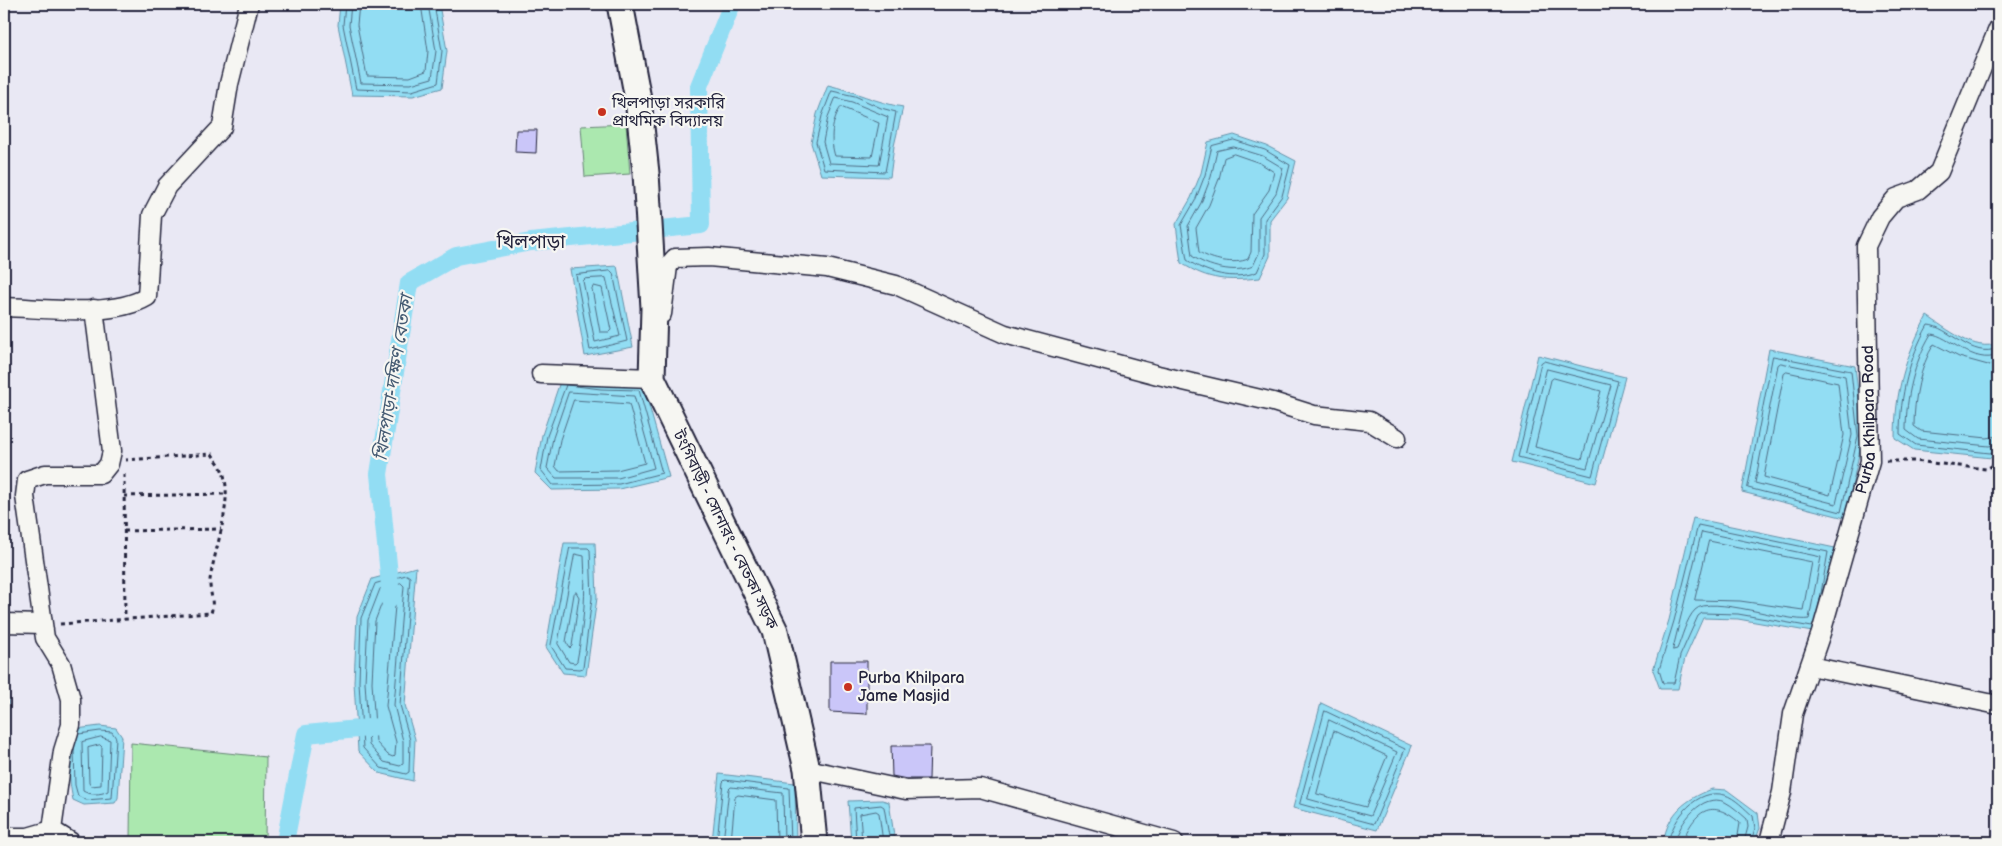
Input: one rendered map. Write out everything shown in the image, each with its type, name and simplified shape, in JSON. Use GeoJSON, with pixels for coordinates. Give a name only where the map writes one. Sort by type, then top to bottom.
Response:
{"type":"FeatureCollection","features":[{"type":"Feature","properties":{"kind":"street"},"geometry":{"type":"LineString","coordinates":[[4,307],[114,308],[147,297],[152,215],[167,186],[222,127],[229,84],[249,4]]}},
{"type":"Feature","properties":{"kind":"street","name":"টংগিবাড়ী - সোনারং - বেতকা সড়ক"},"geometry":{"type":"LineString","coordinates":[[620,4],[638,99],[649,216],[654,308],[652,378],[775,631],[807,769],[814,842]]}},
{"type":"Feature","properties":{"kind":"street","name":"Purba Khilpara Road"},"geometry":{"type":"LineString","coordinates":[[1769,842],[1782,792],[1794,714],[1810,666],[1870,461],[1866,246],[1880,217],[1896,198],[1918,190],[1939,172],[1998,29]]}},
{"type":"Feature","properties":{"kind":"street"},"geometry":{"type":"LineString","coordinates":[[653,332],[662,316],[668,266],[675,258],[709,257],[827,268],[896,284],[1005,334],[1158,376],[1273,402],[1314,416],[1369,421],[1398,438]]}},
{"type":"Feature","properties":{"kind":"street"},"geometry":{"type":"LineString","coordinates":[[52,830],[64,751],[72,725],[71,699],[61,664],[45,638],[24,496],[27,480],[45,474],[101,474],[109,464],[117,459],[112,451],[94,309]]}},
{"type":"Feature","properties":{"kind":"street"},"geometry":{"type":"LineString","coordinates":[[541,374],[652,378]]}},
{"type":"Feature","properties":{"kind":"street"},"geometry":{"type":"LineString","coordinates":[[4,623],[42,624]]}},
{"type":"Feature","properties":{"kind":"street"},"geometry":{"type":"LineString","coordinates":[[1810,666],[1998,705]]}},
{"type":"Feature","properties":{"kind":"street"},"geometry":{"type":"LineString","coordinates":[[807,769],[906,790],[980,788],[1174,842]]}},
{"type":"Feature","properties":{"kind":"street"},"geometry":{"type":"LineString","coordinates":[[4,837],[28,837],[52,830],[71,842]]}},
{"type":"Feature","properties":{"kind":"path"},"geometry":{"type":"LineString","coordinates":[[42,624],[125,620],[211,613],[213,606],[209,588],[221,528],[226,481],[222,470],[212,454],[117,459],[124,496],[125,620]]}},
{"type":"Feature","properties":{"kind":"path"},"geometry":{"type":"LineString","coordinates":[[1870,461],[1914,460],[1986,469],[1998,463]]}},
{"type":"Feature","properties":{"kind":"path"},"geometry":{"type":"LineString","coordinates":[[124,496],[225,494]]}},
{"type":"Feature","properties":{"kind":"path"},"geometry":{"type":"LineString","coordinates":[[124,531],[221,528]]}},
{"type":"Feature","properties":{"kind":"green space"},"geometry":{"type":"Polygon","coordinates":[[[626,124],[630,174],[585,177],[581,126],[626,124]]]}},
{"type":"Feature","properties":{"kind":"green space"},"geometry":{"type":"Polygon","coordinates":[[[131,743],[266,757],[265,842],[130,842],[131,743]]]}},
{"type":"Feature","properties":{"kind":"water"},"geometry":{"type":"Polygon","coordinates":[[[340,4],[439,4],[447,51],[442,88],[413,96],[352,95],[338,25],[340,4]]]}},
{"type":"Feature","properties":{"kind":"water"},"geometry":{"type":"Polygon","coordinates":[[[828,85],[884,103],[903,107],[894,146],[890,177],[821,175],[811,143],[817,114],[828,85]]]}},
{"type":"Feature","properties":{"kind":"water"},"geometry":{"type":"Polygon","coordinates":[[[1234,135],[1267,146],[1296,161],[1287,198],[1270,220],[1270,256],[1260,278],[1219,278],[1201,273],[1181,263],[1176,224],[1191,198],[1201,173],[1208,142],[1234,135]]]}},
{"type":"Feature","properties":{"kind":"water"},"geometry":{"type":"Polygon","coordinates":[[[617,266],[633,347],[585,356],[570,269],[617,266]]]}},
{"type":"Feature","properties":{"kind":"water"},"geometry":{"type":"Polygon","coordinates":[[[1927,316],[1970,342],[1980,345],[1998,343],[1998,454],[1992,458],[1914,450],[1895,438],[1899,390],[1907,360],[1927,316]]]}},
{"type":"Feature","properties":{"kind":"water"},"geometry":{"type":"Polygon","coordinates":[[[1769,349],[1855,366],[1863,436],[1845,518],[1742,492],[1769,349]]]}},
{"type":"Feature","properties":{"kind":"water"},"geometry":{"type":"Polygon","coordinates":[[[1538,355],[1625,377],[1596,483],[1512,462],[1538,355]]]}},
{"type":"Feature","properties":{"kind":"water"},"geometry":{"type":"Polygon","coordinates":[[[561,379],[643,384],[669,477],[619,489],[552,490],[535,473],[542,435],[561,379]]]}},
{"type":"Feature","properties":{"kind":"water"},"geometry":{"type":"Polygon","coordinates":[[[1693,518],[1835,548],[1818,633],[1738,619],[1703,618],[1685,658],[1678,689],[1660,689],[1653,670],[1669,620],[1693,518]]]}},
{"type":"Feature","properties":{"kind":"water"},"geometry":{"type":"Polygon","coordinates":[[[564,543],[595,543],[597,598],[586,675],[563,673],[546,647],[564,543]]]}},
{"type":"Feature","properties":{"kind":"water"},"geometry":{"type":"Polygon","coordinates":[[[416,567],[405,705],[415,739],[413,781],[379,773],[358,751],[354,682],[357,617],[372,579],[416,567]]]}},
{"type":"Feature","properties":{"kind":"water"},"geometry":{"type":"Polygon","coordinates":[[[4,632],[9,633],[8,764],[4,783],[4,632]]]}},
{"type":"Feature","properties":{"kind":"water"},"geometry":{"type":"Polygon","coordinates":[[[1321,703],[1412,746],[1377,830],[1293,808],[1321,703]]]}},
{"type":"Feature","properties":{"kind":"water"},"geometry":{"type":"Polygon","coordinates":[[[100,726],[116,728],[122,737],[118,798],[115,803],[84,805],[73,800],[69,773],[71,746],[76,729],[100,726]]]}},
{"type":"Feature","properties":{"kind":"water"},"geometry":{"type":"Polygon","coordinates":[[[719,774],[795,783],[796,842],[712,842],[719,774]]]}},
{"type":"Feature","properties":{"kind":"water"},"geometry":{"type":"Polygon","coordinates":[[[1712,789],[1727,790],[1758,813],[1760,828],[1755,842],[1663,842],[1669,823],[1680,808],[1712,789]]]}},
{"type":"Feature","properties":{"kind":"water"},"geometry":{"type":"Polygon","coordinates":[[[882,800],[889,802],[895,842],[851,842],[848,801],[882,800]]]}},
{"type":"Feature","properties":{"kind":"water"},"geometry":{"type":"Polygon","coordinates":[[[1087,836],[1122,842],[1068,842],[1087,836]]]}},
{"type":"Feature","properties":{"kind":"building"},"geometry":{"type":"Polygon","coordinates":[[[516,130],[537,130],[536,153],[515,152],[516,130]]]}},
{"type":"Feature","properties":{"kind":"building","name":"Purba Khilpara Jame Masjid"},"geometry":{"type":"Polygon","coordinates":[[[830,661],[867,661],[867,714],[830,712],[830,661]]]}},
{"type":"Feature","properties":{"kind":"building"},"geometry":{"type":"Polygon","coordinates":[[[891,746],[930,746],[929,779],[907,779],[892,776],[891,746]]]}},
{"type":"Feature","properties":{"kind":"waterway","name":"খিলপাড়া-দক্ষিণ বেতকা"},"geometry":{"type":"LineString","coordinates":[[389,599],[390,585],[379,474],[409,283],[456,256],[531,242],[701,225],[699,86],[732,4]]}},
{"type":"Feature","properties":{"kind":"waterway","name":"খিলপাড়া-দক্ষিণ বেতকা"},"geometry":{"type":"LineString","coordinates":[[285,842],[306,734],[379,727]]}},
{"type":"Feature","properties":{"kind":"place","name":"খিলপাড়া সরকারি প্রাথমিক বিদ্যালয়"},"geometry":{"type":"Point","coordinates":[602,112]}},
{"type":"Feature","properties":{"kind":"place","name":"Purba Khilpara Jame Masjid"},"geometry":{"type":"Point","coordinates":[848,687]}},
{"type":"Feature","properties":{"kind":"district","name":"খিলপাড়া"},"geometry":{"type":"Point","coordinates":[531,242]}}]}
